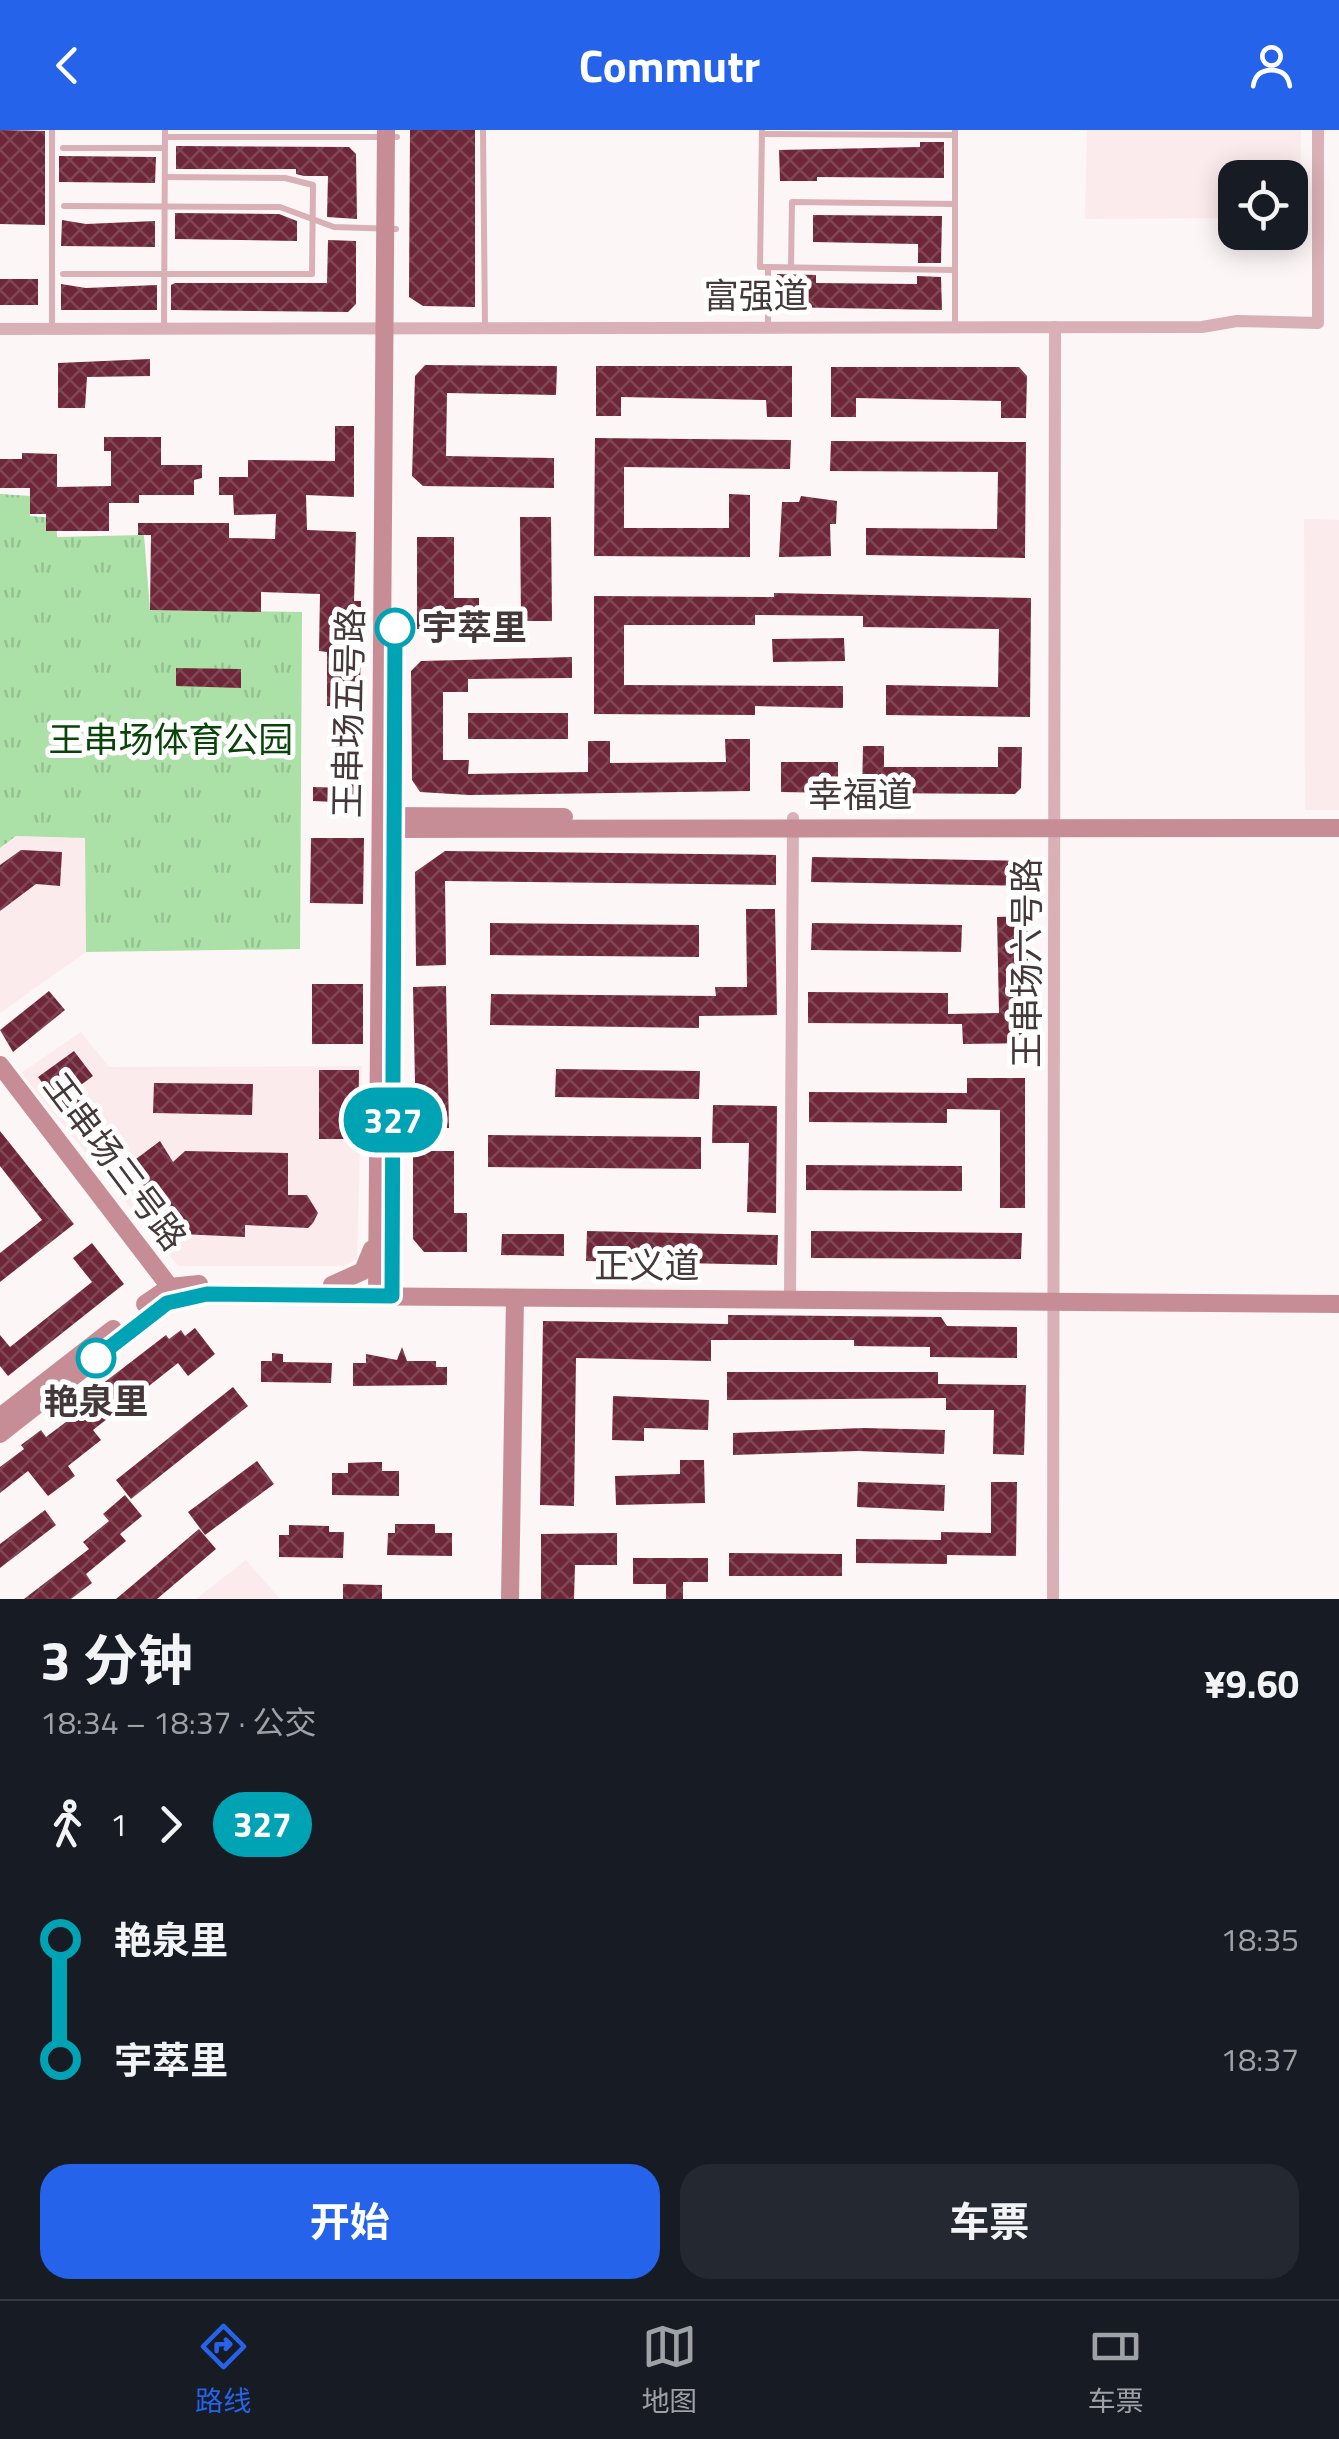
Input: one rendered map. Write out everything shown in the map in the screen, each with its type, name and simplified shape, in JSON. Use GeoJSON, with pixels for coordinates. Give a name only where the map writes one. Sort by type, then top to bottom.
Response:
{"type":"FeatureCollection","features":[{"type":"Feature","properties":{"kind":"street","name":"富强道"},"geometry":{"type":"LineString","coordinates":[[0,330],[1055,327],[1318,322],[1318,130]]}},
{"type":"Feature","properties":{"kind":"street","name":"王串场五号路"},"geometry":{"type":"LineString","coordinates":[[385,1291],[392,133]]}},
{"type":"Feature","properties":{"kind":"street","name":"王串场六号路"},"geometry":{"type":"LineString","coordinates":[[1053,1599],[1058,823],[1055,327]]}},
{"type":"Feature","properties":{"kind":"street","name":"幸福道"},"geometry":{"type":"LineString","coordinates":[[387,823],[1058,823],[1339,818]]}},
{"type":"Feature","properties":{"kind":"street"},"geometry":{"type":"LineString","coordinates":[[790,1294],[793,823]]}},
{"type":"Feature","properties":{"kind":"street","name":"幸福道"},"geometry":{"type":"LineString","coordinates":[[1058,823],[1339,828]]}},
{"type":"Feature","properties":{"kind":"street","name":"王串场三号路"},"geometry":{"type":"LineString","coordinates":[[0,1065],[174,1293]]}},
{"type":"Feature","properties":{"kind":"street"},"geometry":{"type":"LineString","coordinates":[[332,1290],[363,1271],[380,1239]]}},
{"type":"Feature","properties":{"kind":"street","name":"正义道"},"geometry":{"type":"LineString","coordinates":[[385,1291],[515,1298],[790,1294]]}},
{"type":"Feature","properties":{"kind":"street"},"geometry":{"type":"LineString","coordinates":[[0,1417],[174,1293]]}},
{"type":"Feature","properties":{"kind":"street"},"geometry":{"type":"LineString","coordinates":[[0,1434],[174,1293]]}},
{"type":"Feature","properties":{"kind":"street","name":"正义道"},"geometry":{"type":"LineString","coordinates":[[174,1293],[790,1294],[1339,1304]]}},
{"type":"Feature","properties":{"kind":"street","name":"正义道"},"geometry":{"type":"LineString","coordinates":[[1054,1297],[1339,1295]]}},
{"type":"Feature","properties":{"kind":"street"},"geometry":{"type":"LineString","coordinates":[[510,1599],[515,1298]]}},
{"type":"Feature","properties":{"kind":"lane"},"geometry":{"type":"LineString","coordinates":[[52,130],[52,329]]}},
{"type":"Feature","properties":{"kind":"lane"},"geometry":{"type":"LineString","coordinates":[[484,130],[485,326]]}},
{"type":"Feature","properties":{"kind":"lane"},"geometry":{"type":"LineString","coordinates":[[954,327],[955,270],[955,132],[762,132],[760,267],[955,270]]}},
{"type":"Feature","properties":{"kind":"lane"},"geometry":{"type":"LineString","coordinates":[[164,328],[165,133],[392,133]]}},
{"type":"Feature","properties":{"kind":"lane"},"geometry":{"type":"LineString","coordinates":[[63,148],[165,148]]}},
{"type":"Feature","properties":{"kind":"lane"},"geometry":{"type":"LineString","coordinates":[[63,274],[312,274],[314,185],[284,178],[165,178]]}},
{"type":"Feature","properties":{"kind":"lane"},"geometry":{"type":"LineString","coordinates":[[791,268],[792,202],[955,204]]}},
{"type":"Feature","properties":{"kind":"lane"},"geometry":{"type":"LineString","coordinates":[[64,206],[280,207],[334,227],[390,229]]}},
{"type":"Feature","properties":{"kind":"lane"},"geometry":{"type":"LineString","coordinates":[[768,267],[768,326]]}},
{"type":"Feature","properties":{"kind":"shaded area"},"geometry":{"type":"Polygon","coordinates":[[[1087,130],[1301,130],[1301,160],[1218,160],[1218,218],[1085,219],[1087,130]]]}},
{"type":"Feature","properties":{"kind":"shaded area"},"geometry":{"type":"Polygon","coordinates":[[[1304,519],[1339,520],[1339,810],[1305,810],[1304,519]]]}},
{"type":"Feature","properties":{"kind":"shaded area"},"geometry":{"type":"Polygon","coordinates":[[[16,836],[85,838],[86,952],[0,1013],[0,848],[16,836]]]}},
{"type":"Feature","properties":{"kind":"shaded area"},"geometry":{"type":"Polygon","coordinates":[[[81,1032],[109,1067],[362,1066],[357,1259],[344,1266],[178,1266],[21,1073],[81,1032]]]}},
{"type":"Feature","properties":{"kind":"shaded area"},"geometry":{"type":"Polygon","coordinates":[[[246,1560],[280,1599],[196,1599],[246,1560]]]}},
{"type":"Feature","properties":{"kind":"green space","name":"王串场体育公园"},"geometry":{"type":"Polygon","coordinates":[[[0,494],[31,496],[30,516],[56,518],[57,537],[144,535],[150,610],[302,612],[300,949],[86,952],[85,838],[16,836],[0,848],[0,494]]]}},
{"type":"Feature","properties":{"kind":"building"},"geometry":{"type":"Polygon","coordinates":[[[0,130],[45,131],[45,225],[0,224],[0,130]]]}},
{"type":"Feature","properties":{"kind":"building"},"geometry":{"type":"Polygon","coordinates":[[[410,130],[475,130],[475,307],[423,306],[409,297],[410,130]]]}},
{"type":"Feature","properties":{"kind":"building"},"geometry":{"type":"Polygon","coordinates":[[[920,142],[944,142],[944,178],[817,177],[817,181],[780,181],[779,150],[920,147],[920,142]]]}},
{"type":"Feature","properties":{"kind":"building"},"geometry":{"type":"Polygon","coordinates":[[[176,146],[349,147],[356,154],[357,219],[327,217],[328,176],[304,176],[296,174],[296,169],[176,169],[176,146]]]}},
{"type":"Feature","properties":{"kind":"building"},"geometry":{"type":"Polygon","coordinates":[[[59,156],[156,157],[155,183],[59,182],[59,156]]]}},
{"type":"Feature","properties":{"kind":"building"},"geometry":{"type":"Polygon","coordinates":[[[175,213],[279,214],[297,221],[297,241],[175,239],[175,213]]]}},
{"type":"Feature","properties":{"kind":"building"},"geometry":{"type":"Polygon","coordinates":[[[813,215],[942,216],[941,263],[918,263],[918,244],[813,242],[813,215]]]}},
{"type":"Feature","properties":{"kind":"building"},"geometry":{"type":"Polygon","coordinates":[[[62,220],[86,224],[155,221],[155,247],[61,246],[62,220]]]}},
{"type":"Feature","properties":{"kind":"building"},"geometry":{"type":"Polygon","coordinates":[[[328,240],[356,241],[356,304],[348,312],[171,310],[171,285],[175,283],[327,283],[328,240]]]}},
{"type":"Feature","properties":{"kind":"building"},"geometry":{"type":"Polygon","coordinates":[[[777,274],[816,275],[816,283],[917,284],[917,276],[941,277],[942,310],[776,307],[777,274]]]}},
{"type":"Feature","properties":{"kind":"building"},"geometry":{"type":"Polygon","coordinates":[[[0,279],[38,279],[38,305],[0,305],[0,279]]]}},
{"type":"Feature","properties":{"kind":"building"},"geometry":{"type":"Polygon","coordinates":[[[61,284],[86,288],[157,285],[157,310],[61,310],[61,284]]]}},
{"type":"Feature","properties":{"kind":"building"},"geometry":{"type":"Polygon","coordinates":[[[150,359],[150,376],[87,377],[85,408],[58,408],[58,363],[150,359]]]}},
{"type":"Feature","properties":{"kind":"building"},"geometry":{"type":"Polygon","coordinates":[[[425,365],[557,366],[556,395],[447,393],[446,456],[554,458],[554,488],[423,486],[412,476],[415,376],[425,365]]]}},
{"type":"Feature","properties":{"kind":"building"},"geometry":{"type":"Polygon","coordinates":[[[596,366],[792,366],[792,417],[767,417],[766,400],[621,397],[621,416],[596,416],[596,366]]]}},
{"type":"Feature","properties":{"kind":"building"},"geometry":{"type":"Polygon","coordinates":[[[831,367],[1019,367],[1027,376],[1026,418],[1001,418],[1001,401],[856,398],[856,417],[831,417],[831,367]]]}},
{"type":"Feature","properties":{"kind":"building"},"geometry":{"type":"Polygon","coordinates":[[[335,426],[354,426],[354,497],[306,495],[307,530],[356,532],[354,601],[361,601],[360,706],[327,706],[327,652],[319,651],[320,594],[261,592],[261,612],[150,610],[151,535],[138,535],[138,523],[229,523],[229,538],[275,539],[276,514],[234,515],[233,495],[219,495],[219,477],[248,477],[248,460],[335,461],[335,426]]]}},
{"type":"Feature","properties":{"kind":"building"},"geometry":{"type":"Polygon","coordinates":[[[104,437],[161,437],[161,465],[202,465],[202,478],[194,480],[194,495],[139,495],[139,503],[109,503],[109,531],[46,531],[46,514],[30,514],[30,488],[0,488],[0,459],[22,459],[22,453],[57,454],[57,487],[111,486],[111,451],[104,451],[104,437]]]}},
{"type":"Feature","properties":{"kind":"building"},"geometry":{"type":"Polygon","coordinates":[[[595,438],[791,440],[790,469],[624,467],[624,528],[729,528],[729,494],[750,495],[750,557],[594,556],[595,438]]]}},
{"type":"Feature","properties":{"kind":"building"},"geometry":{"type":"Polygon","coordinates":[[[831,441],[1026,442],[1025,558],[866,555],[866,528],[997,529],[998,472],[830,471],[831,441]]]}},
{"type":"Feature","properties":{"kind":"building"},"geometry":{"type":"Polygon","coordinates":[[[801,496],[837,501],[836,524],[830,524],[831,556],[779,557],[782,502],[799,502],[801,496]]]}},
{"type":"Feature","properties":{"kind":"building"},"geometry":{"type":"Polygon","coordinates":[[[520,517],[551,517],[552,621],[521,621],[520,517]]]}},
{"type":"Feature","properties":{"kind":"building"},"geometry":{"type":"Polygon","coordinates":[[[417,537],[454,537],[454,598],[479,598],[479,630],[417,629],[417,537]]]}},
{"type":"Feature","properties":{"kind":"building"},"geometry":{"type":"Polygon","coordinates":[[[774,593],[1031,598],[1030,717],[886,715],[886,685],[998,687],[999,629],[863,627],[863,616],[755,615],[755,625],[624,625],[624,685],[843,686],[843,708],[755,706],[755,715],[594,714],[594,596],[774,597],[774,593]]]}},
{"type":"Feature","properties":{"kind":"building"},"geometry":{"type":"Polygon","coordinates":[[[844,638],[845,661],[773,662],[772,639],[844,638]]]}},
{"type":"Feature","properties":{"kind":"building"},"geometry":{"type":"Polygon","coordinates":[[[572,657],[572,678],[468,679],[468,692],[443,692],[443,760],[469,760],[468,774],[588,772],[588,741],[610,741],[610,763],[726,762],[725,739],[750,739],[750,791],[469,795],[420,792],[412,780],[411,671],[421,661],[572,657]]]}},
{"type":"Feature","properties":{"kind":"building"},"geometry":{"type":"Polygon","coordinates":[[[176,668],[241,669],[241,688],[176,686],[176,668]]]}},
{"type":"Feature","properties":{"kind":"building"},"geometry":{"type":"Polygon","coordinates":[[[468,713],[568,713],[568,739],[468,739],[468,713]]]}},
{"type":"Feature","properties":{"kind":"building"},"geometry":{"type":"Polygon","coordinates":[[[336,740],[360,741],[360,803],[313,801],[313,787],[346,788],[347,766],[335,765],[336,740]]]}},
{"type":"Feature","properties":{"kind":"building"},"geometry":{"type":"Polygon","coordinates":[[[863,746],[884,746],[884,767],[998,767],[998,747],[1022,747],[1021,788],[1015,794],[862,793],[863,746]]]}},
{"type":"Feature","properties":{"kind":"building"},"geometry":{"type":"Polygon","coordinates":[[[781,762],[838,762],[838,793],[781,792],[781,762]]]}},
{"type":"Feature","properties":{"kind":"building"},"geometry":{"type":"Polygon","coordinates":[[[311,838],[364,838],[363,904],[310,903],[311,838]]]}},
{"type":"Feature","properties":{"kind":"building"},"geometry":{"type":"Polygon","coordinates":[[[21,850],[62,852],[60,886],[36,884],[0,911],[0,865],[21,850]]]}},
{"type":"Feature","properties":{"kind":"building"},"geometry":{"type":"Polygon","coordinates":[[[445,851],[776,855],[776,885],[445,881],[446,965],[416,966],[415,872],[445,851]]]}},
{"type":"Feature","properties":{"kind":"building"},"geometry":{"type":"Polygon","coordinates":[[[812,857],[1031,861],[1031,886],[811,882],[812,857]]]}},
{"type":"Feature","properties":{"kind":"building"},"geometry":{"type":"Polygon","coordinates":[[[746,909],[775,909],[777,1015],[699,1016],[699,1028],[490,1025],[491,994],[716,996],[715,987],[747,987],[746,909]]]}},
{"type":"Feature","properties":{"kind":"building"},"geometry":{"type":"Polygon","coordinates":[[[1027,916],[1030,1043],[963,1044],[962,1024],[808,1023],[808,992],[948,993],[948,1014],[999,1013],[997,917],[1027,916]]]}},
{"type":"Feature","properties":{"kind":"building"},"geometry":{"type":"Polygon","coordinates":[[[490,923],[699,925],[699,957],[490,955],[490,923]]]}},
{"type":"Feature","properties":{"kind":"building"},"geometry":{"type":"Polygon","coordinates":[[[812,923],[962,925],[961,952],[811,950],[812,923]]]}},
{"type":"Feature","properties":{"kind":"building"},"geometry":{"type":"Polygon","coordinates":[[[312,984],[363,984],[363,1044],[312,1044],[312,984]]]}},
{"type":"Feature","properties":{"kind":"building"},"geometry":{"type":"Polygon","coordinates":[[[446,986],[449,1128],[416,1128],[413,987],[446,986]]]}},
{"type":"Feature","properties":{"kind":"building"},"geometry":{"type":"Polygon","coordinates":[[[49,991],[65,1010],[13,1052],[0,1030],[49,991]]]}},
{"type":"Feature","properties":{"kind":"building"},"geometry":{"type":"Polygon","coordinates":[[[74,1051],[93,1076],[74,1090],[96,1120],[79,1133],[38,1077],[74,1051]]]}},
{"type":"Feature","properties":{"kind":"building"},"geometry":{"type":"Polygon","coordinates":[[[556,1069],[700,1071],[699,1099],[555,1097],[556,1069]]]}},
{"type":"Feature","properties":{"kind":"building"},"geometry":{"type":"Polygon","coordinates":[[[319,1070],[359,1070],[358,1139],[319,1139],[319,1070]]]}},
{"type":"Feature","properties":{"kind":"building"},"geometry":{"type":"Polygon","coordinates":[[[967,1078],[1025,1078],[1025,1208],[1000,1208],[1000,1110],[947,1109],[947,1123],[809,1122],[809,1092],[967,1093],[967,1078]]]}},
{"type":"Feature","properties":{"kind":"building"},"geometry":{"type":"Polygon","coordinates":[[[154,1083],[253,1084],[252,1115],[153,1113],[154,1083]]]}},
{"type":"Feature","properties":{"kind":"building"},"geometry":{"type":"Polygon","coordinates":[[[713,1105],[777,1106],[776,1213],[747,1212],[749,1143],[712,1143],[713,1105]]]}},
{"type":"Feature","properties":{"kind":"building"},"geometry":{"type":"Polygon","coordinates":[[[0,1131],[74,1224],[0,1282],[0,1253],[42,1220],[0,1166],[0,1131]]]}},
{"type":"Feature","properties":{"kind":"building"},"geometry":{"type":"Polygon","coordinates":[[[488,1135],[701,1137],[701,1169],[488,1167],[488,1135]]]}},
{"type":"Feature","properties":{"kind":"building"},"geometry":{"type":"Polygon","coordinates":[[[160,1141],[173,1162],[185,1151],[288,1153],[288,1195],[307,1195],[318,1213],[308,1228],[245,1225],[245,1237],[181,1234],[128,1165],[160,1141]]]}},
{"type":"Feature","properties":{"kind":"building"},"geometry":{"type":"Polygon","coordinates":[[[413,1151],[454,1151],[454,1213],[467,1213],[467,1252],[424,1252],[413,1239],[413,1151]]]}},
{"type":"Feature","properties":{"kind":"building"},"geometry":{"type":"Polygon","coordinates":[[[806,1165],[962,1166],[962,1191],[806,1190],[806,1165]]]}},
{"type":"Feature","properties":{"kind":"building"},"geometry":{"type":"Polygon","coordinates":[[[587,1231],[778,1235],[777,1265],[586,1261],[587,1231]]]}},
{"type":"Feature","properties":{"kind":"building"},"geometry":{"type":"Polygon","coordinates":[[[811,1231],[1022,1233],[1021,1259],[811,1258],[811,1231]]]}},
{"type":"Feature","properties":{"kind":"building"},"geometry":{"type":"Polygon","coordinates":[[[502,1234],[564,1234],[564,1256],[501,1255],[502,1234]]]}},
{"type":"Feature","properties":{"kind":"building"},"geometry":{"type":"Polygon","coordinates":[[[92,1243],[124,1284],[8,1376],[0,1366],[0,1335],[10,1347],[92,1282],[73,1258],[92,1243]]]}},
{"type":"Feature","properties":{"kind":"building"},"geometry":{"type":"Polygon","coordinates":[[[728,1315],[941,1317],[947,1326],[1017,1327],[1017,1358],[930,1357],[930,1347],[854,1346],[854,1340],[711,1340],[711,1361],[576,1358],[574,1506],[540,1505],[543,1321],[728,1324],[728,1315]]]}},
{"type":"Feature","properties":{"kind":"building"},"geometry":{"type":"Polygon","coordinates":[[[195,1328],[215,1354],[188,1376],[178,1363],[93,1430],[101,1440],[68,1466],[75,1476],[48,1496],[28,1471],[0,1493],[0,1467],[24,1449],[21,1445],[41,1430],[46,1437],[70,1419],[67,1411],[166,1335],[169,1339],[181,1330],[185,1336],[195,1328]]]}},
{"type":"Feature","properties":{"kind":"building"},"geometry":{"type":"Polygon","coordinates":[[[402,1347],[407,1361],[436,1361],[436,1367],[447,1367],[447,1385],[353,1386],[353,1363],[366,1363],[366,1354],[397,1360],[402,1347]]]}},
{"type":"Feature","properties":{"kind":"building"},"geometry":{"type":"Polygon","coordinates":[[[272,1353],[283,1354],[283,1362],[332,1363],[331,1383],[261,1382],[261,1361],[272,1361],[272,1353]]]}},
{"type":"Feature","properties":{"kind":"building"},"geometry":{"type":"Polygon","coordinates":[[[727,1372],[938,1372],[938,1384],[1026,1385],[1024,1455],[993,1454],[994,1410],[946,1410],[946,1398],[727,1400],[727,1372]]]}},
{"type":"Feature","properties":{"kind":"building"},"geometry":{"type":"Polygon","coordinates":[[[233,1387],[248,1406],[131,1499],[116,1480],[233,1387]]]}},
{"type":"Feature","properties":{"kind":"building"},"geometry":{"type":"Polygon","coordinates":[[[613,1396],[709,1400],[708,1430],[644,1428],[644,1441],[612,1440],[613,1396]]]}},
{"type":"Feature","properties":{"kind":"building"},"geometry":{"type":"Polygon","coordinates":[[[863,1428],[945,1430],[944,1454],[858,1451],[733,1455],[733,1433],[863,1428]]]}},
{"type":"Feature","properties":{"kind":"building"},"geometry":{"type":"Polygon","coordinates":[[[680,1460],[704,1460],[705,1503],[616,1505],[615,1476],[680,1474],[680,1460]]]}},
{"type":"Feature","properties":{"kind":"building"},"geometry":{"type":"Polygon","coordinates":[[[257,1461],[274,1484],[205,1535],[188,1512],[257,1461]]]}},
{"type":"Feature","properties":{"kind":"building"},"geometry":{"type":"Polygon","coordinates":[[[382,1462],[382,1471],[399,1471],[399,1496],[332,1495],[332,1473],[348,1473],[348,1463],[382,1462]]]}},
{"type":"Feature","properties":{"kind":"building"},"geometry":{"type":"Polygon","coordinates":[[[858,1482],[945,1485],[944,1511],[857,1507],[858,1482]]]}},
{"type":"Feature","properties":{"kind":"building"},"geometry":{"type":"Polygon","coordinates":[[[991,1482],[1017,1482],[1016,1556],[947,1555],[947,1564],[856,1563],[856,1539],[941,1540],[941,1532],[991,1533],[991,1482]]]}},
{"type":"Feature","properties":{"kind":"building"},"geometry":{"type":"Polygon","coordinates":[[[125,1495],[142,1516],[120,1534],[126,1541],[86,1574],[92,1583],[71,1599],[24,1599],[89,1549],[83,1542],[109,1521],[103,1514],[125,1495]]]}},
{"type":"Feature","properties":{"kind":"building"},"geometry":{"type":"Polygon","coordinates":[[[45,1510],[56,1525],[0,1568],[0,1544],[45,1510]]]}},
{"type":"Feature","properties":{"kind":"building"},"geometry":{"type":"Polygon","coordinates":[[[395,1524],[435,1524],[435,1533],[452,1533],[452,1556],[387,1555],[388,1533],[395,1533],[395,1524]]]}},
{"type":"Feature","properties":{"kind":"building"},"geometry":{"type":"Polygon","coordinates":[[[289,1525],[329,1526],[329,1532],[344,1532],[343,1558],[279,1557],[279,1535],[289,1535],[289,1525]]]}},
{"type":"Feature","properties":{"kind":"building"},"geometry":{"type":"Polygon","coordinates":[[[199,1529],[216,1549],[157,1599],[116,1599],[199,1529]]]}},
{"type":"Feature","properties":{"kind":"building"},"geometry":{"type":"Polygon","coordinates":[[[617,1533],[617,1565],[575,1565],[574,1599],[541,1599],[541,1534],[617,1533]]]}},
{"type":"Feature","properties":{"kind":"building"},"geometry":{"type":"Polygon","coordinates":[[[729,1553],[842,1554],[842,1576],[729,1576],[729,1553]]]}},
{"type":"Feature","properties":{"kind":"building"},"geometry":{"type":"Polygon","coordinates":[[[633,1558],[708,1558],[708,1582],[683,1582],[683,1599],[666,1599],[666,1584],[633,1584],[633,1558]]]}},
{"type":"Feature","properties":{"kind":"building"},"geometry":{"type":"Polygon","coordinates":[[[343,1584],[382,1585],[382,1599],[343,1599],[343,1584]]]}},
{"type":"Feature","properties":{"kind":"bus line","name":"327"},"geometry":{"type":"LineString","coordinates":[[96,1358],[157,1310],[179,1298],[207,1294],[392,1296],[395,628]]}},
{"type":"Feature","properties":{"kind":"place","name":"宇萃里"},"geometry":{"type":"Point","coordinates":[395,628]}},
{"type":"Feature","properties":{"kind":"place","name":"艳泉里"},"geometry":{"type":"Point","coordinates":[96,1358]}}]}
